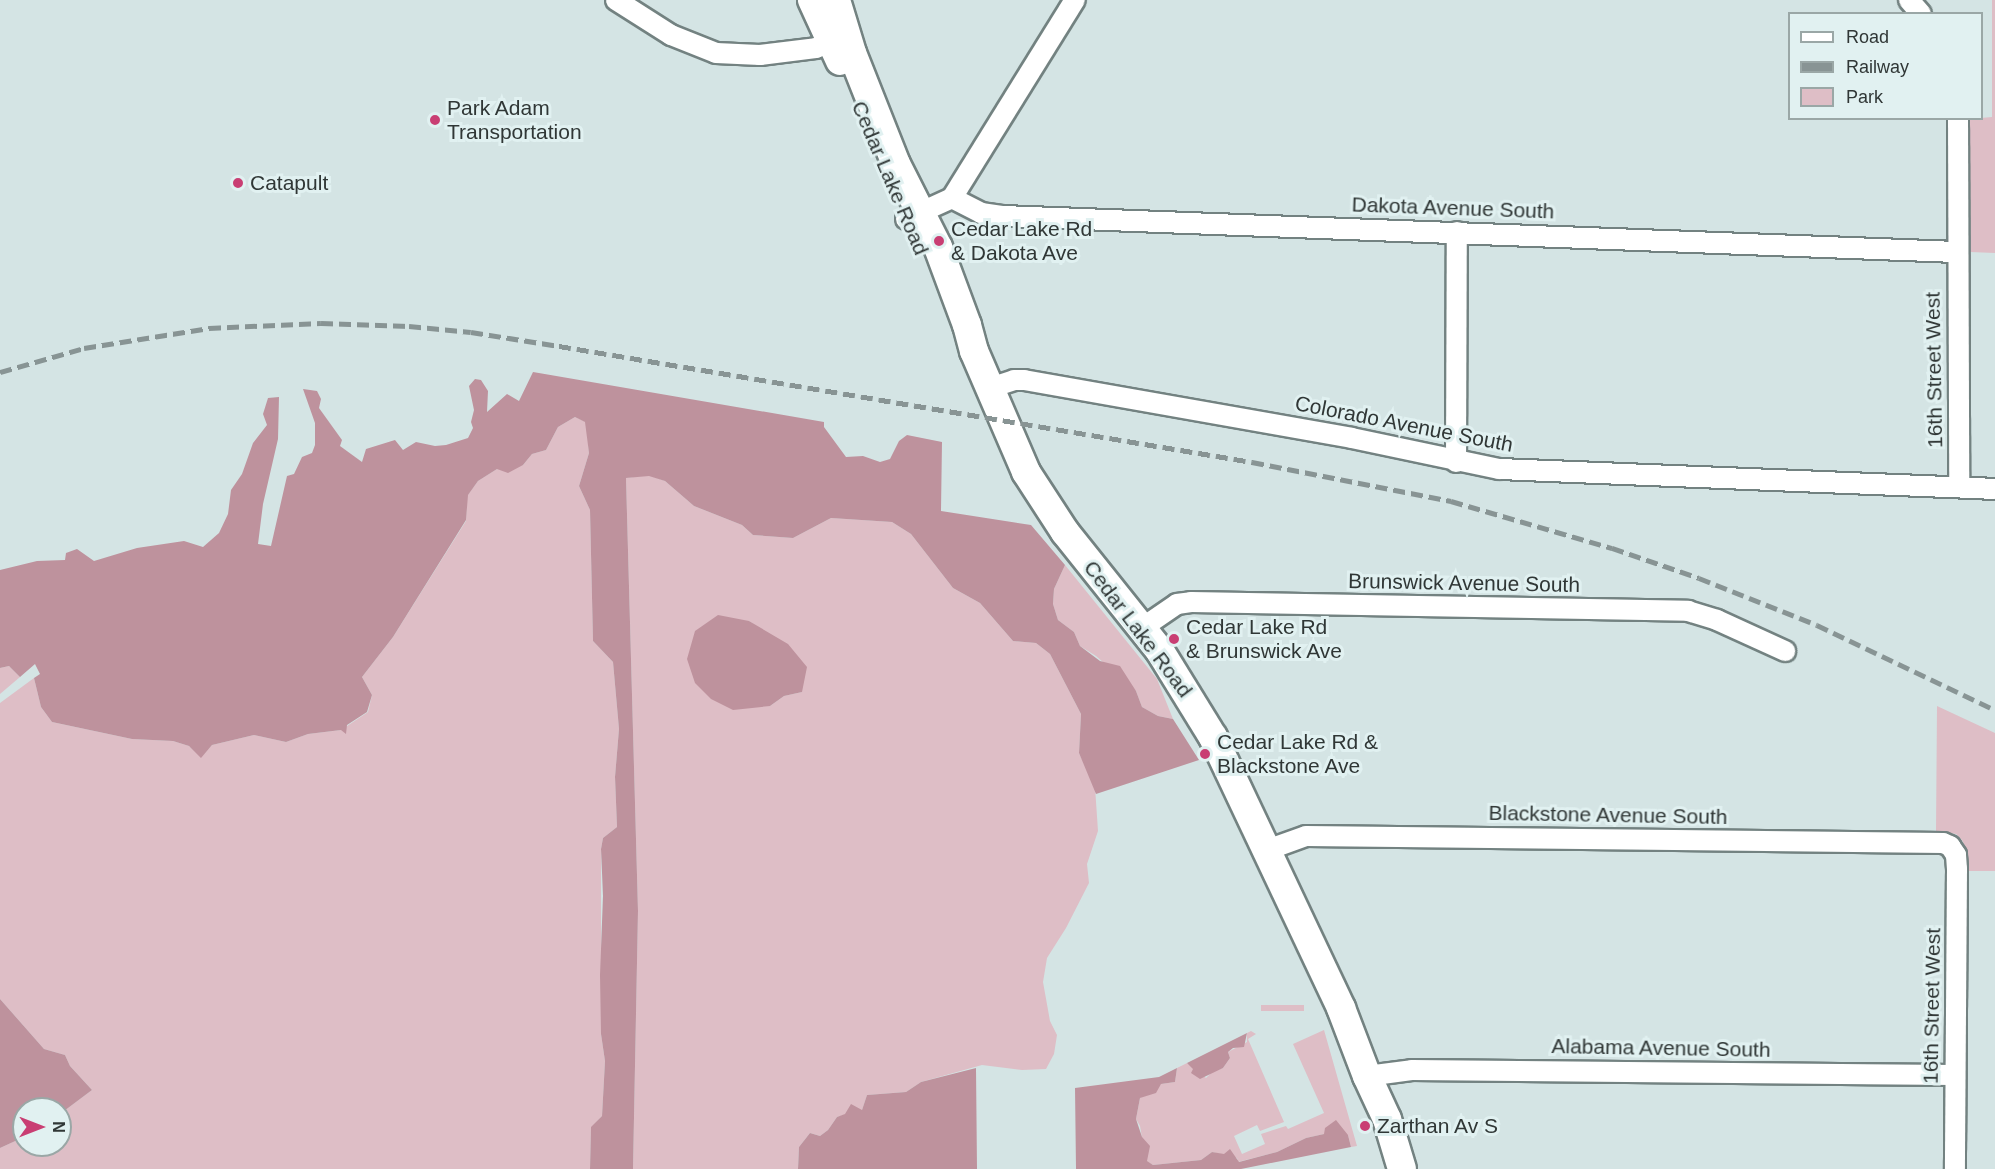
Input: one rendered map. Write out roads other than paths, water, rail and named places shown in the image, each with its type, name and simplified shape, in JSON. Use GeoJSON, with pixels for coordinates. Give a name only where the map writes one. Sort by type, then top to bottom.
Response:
{"type":"FeatureCollection","features":[{"type":"Feature","properties":{"kind":"street"},"geometry":{"type":"LineString","coordinates":[[616,0],[647,8],[671,35],[716,54],[731,56],[816,48],[839,39]]}},
{"type":"Feature","properties":{"kind":"street","name":"Cedar Lake Road"},"geometry":{"type":"LineString","coordinates":[[812,0],[839,39],[896,164],[913,216],[938,247],[967,325],[974,351],[1026,472],[1043,502],[1142,628],[1196,706],[1341,1008],[1367,1077],[1387,1119],[1402,1169]]}},
{"type":"Feature","properties":{"kind":"street","name":"Cedar Lake Road"},"geometry":{"type":"LineString","coordinates":[[836,0],[839,39]]}},
{"type":"Feature","properties":{"kind":"street"},"geometry":{"type":"LineString","coordinates":[[913,216],[952,198],[1075,0]]}},
{"type":"Feature","properties":{"kind":"street"},"geometry":{"type":"LineString","coordinates":[[1909,0],[1919,12]]}},
{"type":"Feature","properties":{"kind":"street","name":"16th Street West"},"geometry":{"type":"LineString","coordinates":[[1958,120],[1959,487]]}},
{"type":"Feature","properties":{"kind":"street","name":"Dakota Avenue South"},"geometry":{"type":"LineString","coordinates":[[952,198],[981,213],[1002,216],[1957,252]]}},
{"type":"Feature","properties":{"kind":"street"},"geometry":{"type":"LineString","coordinates":[[1456,462],[1457,232]]}},
{"type":"Feature","properties":{"kind":"street","name":"Colorado Avenue South"},"geometry":{"type":"LineString","coordinates":[[990,388],[1014,380],[1024,380],[1352,438],[1456,462],[1522,471],[1995,489]]}},
{"type":"Feature","properties":{"kind":"street","name":"Brunswick Avenue South"},"geometry":{"type":"LineString","coordinates":[[1142,628],[1177,604],[1191,602],[1688,611],[1717,620],[1785,651]]}},
{"type":"Feature","properties":{"kind":"street","name":"Blackstone Avenue South"},"geometry":{"type":"LineString","coordinates":[[1267,850],[1306,836],[1936,843],[1950,846]]}},
{"type":"Feature","properties":{"kind":"street","name":"16th Street West"},"geometry":{"type":"LineString","coordinates":[[1950,846],[1956,855],[1957,869],[1955,1169]]}},
{"type":"Feature","properties":{"kind":"street","name":"Alabama Avenue South"},"geometry":{"type":"LineString","coordinates":[[1367,1077],[1412,1070],[1955,1074]]}},
{"type":"Feature","properties":{"kind":"street","name":"Cedar Lake Road"},"geometry":{"type":"LineString","coordinates":[[1367,1077],[1386,1169]]}},
{"type":"Feature","properties":{"kind":"railway"},"geometry":{"type":"LineString","coordinates":[[0,372],[84,348],[209,328],[321,323],[409,326],[471,332],[559,346],[1252,462],[1451,501],[1612,548],[1699,578],[1817,625],[1995,710]]}},
{"type":"Feature","properties":{"kind":"place","name":"Park Adam Transportation"},"geometry":{"type":"Point","coordinates":[435,120]}},
{"type":"Feature","properties":{"kind":"place","name":"Catapult"},"geometry":{"type":"Point","coordinates":[238,183]}},
{"type":"Feature","properties":{"kind":"place","name":"Cedar Lake Rd & Dakota Ave"},"geometry":{"type":"Point","coordinates":[939,241]}},
{"type":"Feature","properties":{"kind":"place","name":"Cedar Lake Rd & Brunswick Ave"},"geometry":{"type":"Point","coordinates":[1174,639]}},
{"type":"Feature","properties":{"kind":"place","name":"Cedar Lake Rd & Blackstone Ave"},"geometry":{"type":"Point","coordinates":[1205,754]}},
{"type":"Feature","properties":{"kind":"place","name":"Zarthan Av S"},"geometry":{"type":"Point","coordinates":[1365,1126]}}]}
